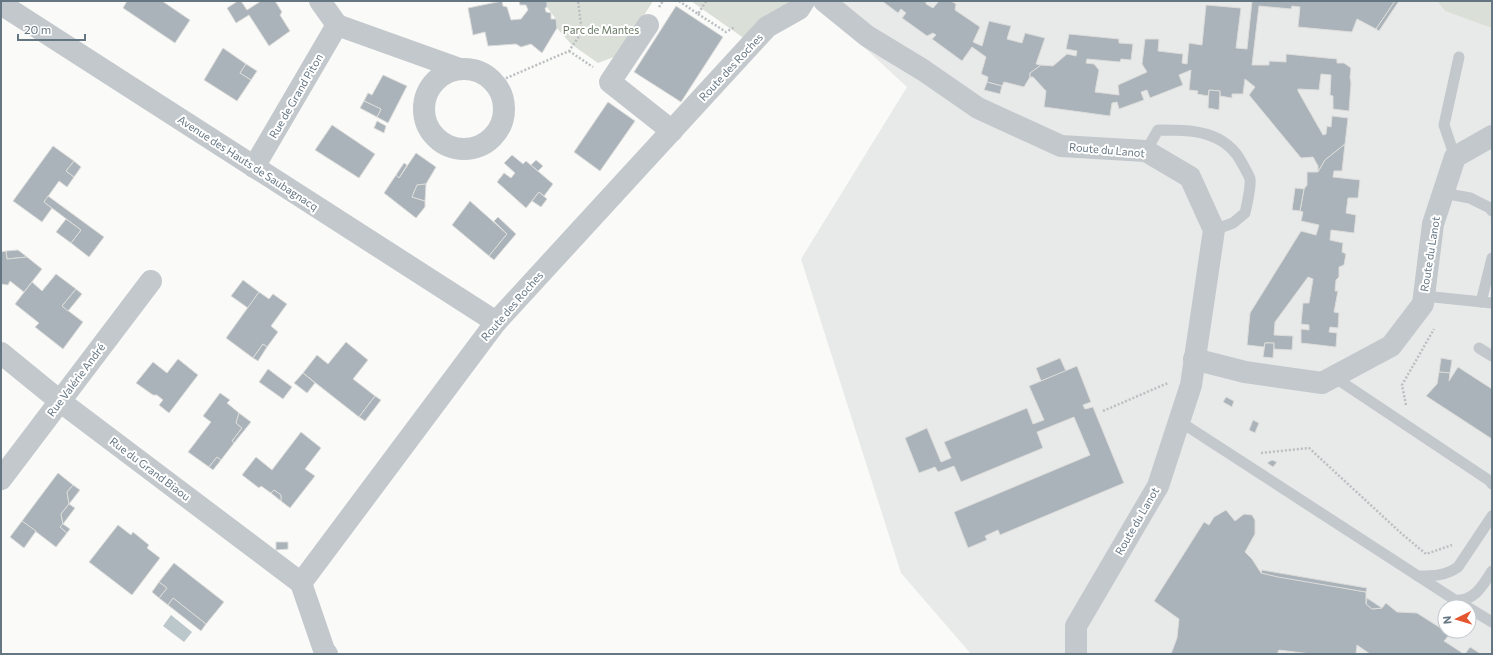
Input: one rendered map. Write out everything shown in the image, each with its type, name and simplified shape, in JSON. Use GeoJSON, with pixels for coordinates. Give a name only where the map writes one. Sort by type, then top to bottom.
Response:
{"type":"FeatureCollection","features":[{"type":"Feature","properties":{"kind":"street"},"geometry":{"type":"LineString","coordinates":[[320,1],[337,25],[460,69]]}},
{"type":"Feature","properties":{"kind":"street","name":"Route des Roches"},"geometry":{"type":"LineString","coordinates":[[301,583],[496,322],[767,27],[799,9],[804,1]]}},
{"type":"Feature","properties":{"kind":"street","name":"Route du Lanot"},"geometry":{"type":"LineString","coordinates":[[824,1],[867,36],[923,70],[978,108],[1061,146],[1146,151],[1190,177],[1214,230],[1191,385],[1158,486],[1076,626],[1076,654]]}},
{"type":"Feature","properties":{"kind":"street","name":"Avenue des Hauts de Saubagnacq"},"geometry":{"type":"LineString","coordinates":[[1,4],[496,322]]}},
{"type":"Feature","properties":{"kind":"street","name":"Rue de Grand Piton"},"geometry":{"type":"LineString","coordinates":[[254,167],[337,25]]}},
{"type":"Feature","properties":{"kind":"street"},"geometry":{"type":"LineString","coordinates":[[648,25],[610,82],[672,131]]}},
{"type":"Feature","properties":{"kind":"street"},"geometry":{"type":"LineString","coordinates":[[460,69],[473,69],[485,74],[495,83],[502,95],[504,108],[502,121],[496,133],[487,142],[475,147],[462,149],[449,146],[438,139],[429,129],[425,116],[424,103],[428,90],[436,80],[447,72],[460,69]]}},
{"type":"Feature","properties":{"kind":"street"},"geometry":{"type":"LineString","coordinates":[[1456,157],[1492,136]]}},
{"type":"Feature","properties":{"kind":"street","name":"Route du Lanot"},"geometry":{"type":"LineString","coordinates":[[1193,366],[1322,383],[1391,346],[1423,304],[1433,224],[1456,157]]}},
{"type":"Feature","properties":{"kind":"street","name":"Rue Valérie André"},"geometry":{"type":"LineString","coordinates":[[1,479],[61,402],[151,281]]}},
{"type":"Feature","properties":{"kind":"street","name":"Rue du Grand Biaou"},"geometry":{"type":"LineString","coordinates":[[1,353],[61,402],[301,583]]}},
{"type":"Feature","properties":{"kind":"street"},"geometry":{"type":"LineString","coordinates":[[301,583],[324,650],[327,654]]}},
{"type":"Feature","properties":{"kind":"lane"},"geometry":{"type":"LineString","coordinates":[[1456,157],[1444,126],[1459,57]]}},
{"type":"Feature","properties":{"kind":"lane"},"geometry":{"type":"LineString","coordinates":[[1146,151],[1158,130],[1186,130],[1203,132],[1224,142],[1239,157],[1250,179],[1245,213],[1233,223],[1214,230]]}},
{"type":"Feature","properties":{"kind":"lane"},"geometry":{"type":"LineString","coordinates":[[1443,193],[1470,198],[1490,208],[1492,211]]}},
{"type":"Feature","properties":{"kind":"lane"},"geometry":{"type":"LineString","coordinates":[[1424,296],[1487,302],[1492,258]]}},
{"type":"Feature","properties":{"kind":"lane"},"geometry":{"type":"LineString","coordinates":[[1479,348],[1492,356]]}},
{"type":"Feature","properties":{"kind":"lane"},"geometry":{"type":"LineString","coordinates":[[1334,377],[1491,482]]}},
{"type":"Feature","properties":{"kind":"lane"},"geometry":{"type":"LineString","coordinates":[[1179,421],[1453,599]]}},
{"type":"Feature","properties":{"kind":"lane"},"geometry":{"type":"LineString","coordinates":[[1418,576],[1434,576],[1451,572],[1458,567],[1492,516]]}},
{"type":"Feature","properties":{"kind":"lane"},"geometry":{"type":"LineString","coordinates":[[1463,599],[1472,596],[1480,590],[1492,571]]}},
{"type":"Feature","properties":{"kind":"lane"},"geometry":{"type":"LineString","coordinates":[[1477,613],[1492,622]]}},
{"type":"Feature","properties":{"kind":"path"},"geometry":{"type":"LineString","coordinates":[[495,83],[569,51],[582,32],[578,1]]}},
{"type":"Feature","properties":{"kind":"path"},"geometry":{"type":"LineString","coordinates":[[679,1],[726,32],[737,25]]}},
{"type":"Feature","properties":{"kind":"path"},"geometry":{"type":"LineString","coordinates":[[698,14],[706,1]]}},
{"type":"Feature","properties":{"kind":"path"},"geometry":{"type":"LineString","coordinates":[[569,51],[612,79]]}},
{"type":"Feature","properties":{"kind":"path"},"geometry":{"type":"LineString","coordinates":[[1407,409],[1402,385],[1451,299]]}},
{"type":"Feature","properties":{"kind":"path"},"geometry":{"type":"LineString","coordinates":[[1102,411],[1193,366]]}},
{"type":"Feature","properties":{"kind":"path"},"geometry":{"type":"LineString","coordinates":[[1255,449],[1262,453],[1309,448],[1402,534],[1426,554],[1464,541],[1473,546]]}},
{"type":"Feature","properties":{"kind":"shaded area"},"geometry":{"type":"Polygon","coordinates":[[[814,1],[1437,1],[1445,11],[1492,27],[1492,654],[971,654],[901,573],[801,259],[907,87],[814,1]]]}},
{"type":"Feature","properties":{"kind":"shaded area"},"geometry":{"type":"Polygon","coordinates":[[[171,615],[192,632],[184,642],[163,626],[171,615]]]}},
{"type":"Feature","properties":{"kind":"green space","name":"Parc de Mantes"},"geometry":{"type":"Polygon","coordinates":[[[546,1],[653,1],[619,55],[598,63],[571,44],[557,28],[556,19],[547,7],[546,1]]]}},
{"type":"Feature","properties":{"kind":"green space"},"geometry":{"type":"Polygon","coordinates":[[[691,1],[796,1],[745,39],[691,1]]]}},
{"type":"Feature","properties":{"kind":"green space"},"geometry":{"type":"Polygon","coordinates":[[[1437,1],[1492,1],[1492,28],[1445,11],[1437,1]]]}},
{"type":"Feature","properties":{"kind":"building"},"geometry":{"type":"Polygon","coordinates":[[[127,1],[162,1],[190,20],[175,43],[123,8],[127,1]]]}},
{"type":"Feature","properties":{"kind":"building"},"geometry":{"type":"Polygon","coordinates":[[[238,1],[241,1],[247,10],[261,1],[275,1],[282,12],[280,15],[290,31],[269,46],[249,15],[236,23],[227,8],[238,1]]]}},
{"type":"Feature","properties":{"kind":"building"},"geometry":{"type":"Polygon","coordinates":[[[502,1],[503,6],[507,7],[511,20],[521,19],[528,10],[526,5],[520,5],[519,1],[547,1],[547,7],[545,8],[546,12],[551,13],[551,19],[556,19],[557,28],[542,53],[531,44],[521,47],[516,44],[488,46],[485,32],[473,35],[468,8],[502,1]]]}},
{"type":"Feature","properties":{"kind":"building"},"geometry":{"type":"Polygon","coordinates":[[[882,1],[926,1],[926,4],[933,8],[939,1],[951,1],[956,4],[955,10],[980,27],[973,42],[982,46],[989,21],[1011,26],[1007,39],[1022,43],[1025,33],[1045,38],[1036,64],[1041,65],[1030,73],[1030,77],[1024,87],[1004,82],[1002,86],[987,82],[988,77],[981,74],[986,57],[972,47],[962,61],[932,39],[936,35],[933,33],[927,36],[902,18],[906,13],[901,9],[898,13],[882,1]]]}},
{"type":"Feature","properties":{"kind":"building"},"geometry":{"type":"Polygon","coordinates":[[[1252,1],[1395,1],[1376,29],[1357,19],[1352,32],[1298,27],[1300,7],[1292,6],[1291,9],[1259,6],[1252,65],[1269,65],[1269,61],[1286,62],[1286,54],[1337,59],[1337,63],[1344,63],[1351,68],[1349,111],[1333,109],[1333,96],[1330,95],[1331,75],[1321,74],[1319,90],[1298,89],[1323,135],[1326,134],[1327,126],[1331,127],[1332,116],[1348,118],[1345,144],[1325,160],[1318,172],[1318,166],[1313,157],[1301,158],[1249,95],[1255,87],[1245,79],[1243,94],[1232,94],[1232,98],[1220,96],[1220,91],[1209,90],[1208,96],[1197,94],[1198,91],[1189,90],[1191,70],[1179,75],[1183,85],[1150,98],[1147,90],[1141,92],[1144,100],[1119,109],[1117,102],[1112,103],[1110,116],[1044,107],[1046,91],[1033,77],[1030,77],[1030,73],[1041,65],[1053,66],[1067,54],[1076,56],[1077,51],[1066,49],[1069,34],[1119,39],[1119,43],[1133,44],[1131,60],[1121,59],[1120,62],[1087,59],[1086,63],[1094,64],[1099,70],[1095,92],[1119,95],[1118,85],[1147,72],[1142,64],[1145,39],[1159,39],[1158,51],[1183,54],[1182,63],[1187,64],[1189,43],[1202,45],[1206,5],[1241,8],[1236,48],[1247,49],[1252,1]]]}},
{"type":"Feature","properties":{"kind":"building"},"geometry":{"type":"Polygon","coordinates":[[[1395,1],[1399,1],[1379,31],[1376,29],[1395,1]]]}},
{"type":"Feature","properties":{"kind":"building"},"geometry":{"type":"Polygon","coordinates":[[[676,6],[723,37],[681,102],[634,72],[676,6]]]}},
{"type":"Feature","properties":{"kind":"building"},"geometry":{"type":"Polygon","coordinates":[[[223,48],[246,64],[240,73],[251,80],[237,101],[204,80],[223,48]]]}},
{"type":"Feature","properties":{"kind":"building"},"geometry":{"type":"Polygon","coordinates":[[[246,64],[257,71],[251,80],[240,73],[246,64]]]}},
{"type":"Feature","properties":{"kind":"building"},"geometry":{"type":"Polygon","coordinates":[[[383,75],[407,86],[388,123],[377,117],[381,109],[364,101],[368,93],[372,95],[383,75]]]}},
{"type":"Feature","properties":{"kind":"building"},"geometry":{"type":"Polygon","coordinates":[[[987,82],[1002,86],[1000,94],[984,90],[987,82]]]}},
{"type":"Feature","properties":{"kind":"building"},"geometry":{"type":"Polygon","coordinates":[[[1209,90],[1220,91],[1219,110],[1208,108],[1209,90]]]}},
{"type":"Feature","properties":{"kind":"building"},"geometry":{"type":"Polygon","coordinates":[[[364,101],[381,109],[377,117],[360,108],[364,101]]]}},
{"type":"Feature","properties":{"kind":"building"},"geometry":{"type":"Polygon","coordinates":[[[608,102],[635,121],[600,171],[574,152],[608,102]]]}},
{"type":"Feature","properties":{"kind":"building"},"geometry":{"type":"Polygon","coordinates":[[[377,121],[386,126],[384,133],[374,128],[377,121]]]}},
{"type":"Feature","properties":{"kind":"building"},"geometry":{"type":"Polygon","coordinates":[[[332,125],[375,154],[359,178],[315,150],[332,125]]]}},
{"type":"Feature","properties":{"kind":"building"},"geometry":{"type":"Polygon","coordinates":[[[1345,144],[1342,171],[1334,171],[1333,177],[1360,180],[1358,198],[1348,198],[1346,213],[1356,215],[1354,233],[1331,230],[1330,240],[1343,243],[1342,252],[1346,254],[1344,265],[1339,267],[1339,277],[1336,280],[1335,291],[1338,291],[1334,312],[1339,313],[1338,328],[1330,327],[1329,332],[1337,333],[1336,347],[1301,343],[1301,329],[1309,330],[1309,325],[1301,324],[1303,303],[1309,303],[1313,279],[1308,277],[1275,322],[1274,335],[1293,336],[1292,350],[1274,349],[1274,343],[1265,343],[1264,347],[1247,345],[1250,313],[1301,231],[1316,235],[1319,225],[1301,221],[1303,212],[1300,211],[1304,189],[1307,185],[1307,172],[1318,172],[1325,160],[1345,144]]]}},
{"type":"Feature","properties":{"kind":"building"},"geometry":{"type":"Polygon","coordinates":[[[53,146],[74,161],[66,171],[74,177],[67,187],[59,181],[44,202],[52,208],[42,222],[13,201],[53,146]]]}},
{"type":"Feature","properties":{"kind":"building"},"geometry":{"type":"Polygon","coordinates":[[[416,153],[436,167],[426,184],[417,185],[412,197],[425,201],[425,207],[416,218],[384,193],[396,175],[399,178],[416,153]]]}},
{"type":"Feature","properties":{"kind":"building"},"geometry":{"type":"Polygon","coordinates":[[[512,155],[523,164],[526,161],[553,184],[544,196],[539,192],[526,208],[497,182],[504,173],[511,178],[515,173],[504,163],[512,155]]]}},
{"type":"Feature","properties":{"kind":"building"},"geometry":{"type":"Polygon","coordinates":[[[536,160],[543,166],[538,171],[531,165],[536,160]]]}},
{"type":"Feature","properties":{"kind":"building"},"geometry":{"type":"Polygon","coordinates":[[[74,161],[81,167],[74,177],[66,171],[74,161]]]}},
{"type":"Feature","properties":{"kind":"building"},"geometry":{"type":"Polygon","coordinates":[[[404,163],[407,165],[399,178],[396,175],[404,163]]]}},
{"type":"Feature","properties":{"kind":"building"},"geometry":{"type":"Polygon","coordinates":[[[426,184],[425,201],[412,197],[417,185],[426,184]]]}},
{"type":"Feature","properties":{"kind":"building"},"geometry":{"type":"Polygon","coordinates":[[[1295,188],[1304,189],[1300,211],[1292,210],[1295,188]]]}},
{"type":"Feature","properties":{"kind":"building"},"geometry":{"type":"Polygon","coordinates":[[[539,192],[547,199],[541,207],[532,201],[539,192]]]}},
{"type":"Feature","properties":{"kind":"building"},"geometry":{"type":"Polygon","coordinates":[[[48,196],[104,237],[89,257],[71,243],[81,230],[44,202],[48,196]]]}},
{"type":"Feature","properties":{"kind":"building"},"geometry":{"type":"Polygon","coordinates":[[[470,201],[507,234],[489,256],[452,225],[470,201]]]}},
{"type":"Feature","properties":{"kind":"building"},"geometry":{"type":"Polygon","coordinates":[[[498,217],[516,234],[494,260],[489,256],[507,234],[494,221],[498,217]]]}},
{"type":"Feature","properties":{"kind":"building"},"geometry":{"type":"Polygon","coordinates":[[[66,219],[81,230],[71,243],[56,232],[66,219]]]}},
{"type":"Feature","properties":{"kind":"building"},"geometry":{"type":"Polygon","coordinates":[[[18,250],[27,257],[7,259],[6,251],[18,250]]]}},
{"type":"Feature","properties":{"kind":"building"},"geometry":{"type":"Polygon","coordinates":[[[6,251],[7,259],[27,257],[42,269],[24,292],[10,281],[8,285],[1,284],[1,252],[6,251]]]}},
{"type":"Feature","properties":{"kind":"building"},"geometry":{"type":"Polygon","coordinates":[[[56,274],[76,289],[62,306],[83,322],[63,349],[35,327],[39,323],[15,304],[32,282],[42,291],[56,274]]]}},
{"type":"Feature","properties":{"kind":"building"},"geometry":{"type":"Polygon","coordinates":[[[243,280],[259,292],[248,308],[231,296],[243,280]]]}},
{"type":"Feature","properties":{"kind":"building"},"geometry":{"type":"Polygon","coordinates":[[[76,289],[82,294],[68,311],[62,306],[76,289]]]}},
{"type":"Feature","properties":{"kind":"building"},"geometry":{"type":"Polygon","coordinates":[[[259,292],[269,299],[273,294],[287,304],[271,326],[278,332],[267,347],[263,344],[253,358],[226,338],[259,292]]]}},
{"type":"Feature","properties":{"kind":"building"},"geometry":{"type":"Polygon","coordinates":[[[346,342],[368,360],[353,379],[375,396],[359,417],[303,373],[317,355],[328,364],[346,342]]]}},
{"type":"Feature","properties":{"kind":"building"},"geometry":{"type":"Polygon","coordinates":[[[1265,343],[1274,343],[1273,358],[1263,357],[1265,343]]]}},
{"type":"Feature","properties":{"kind":"building"},"geometry":{"type":"Polygon","coordinates":[[[263,344],[267,347],[258,361],[253,358],[263,344]]]}},
{"type":"Feature","properties":{"kind":"building"},"geometry":{"type":"Polygon","coordinates":[[[1060,358],[1066,371],[1041,381],[1036,368],[1060,358]]]}},
{"type":"Feature","properties":{"kind":"building"},"geometry":{"type":"Polygon","coordinates":[[[1441,358],[1452,360],[1450,373],[1439,372],[1441,358]]]}},
{"type":"Feature","properties":{"kind":"building"},"geometry":{"type":"Polygon","coordinates":[[[178,359],[198,375],[169,413],[159,405],[163,400],[136,383],[153,362],[167,373],[178,359]]]}},
{"type":"Feature","properties":{"kind":"building"},"geometry":{"type":"Polygon","coordinates":[[[1077,366],[1091,402],[1083,405],[1085,409],[1093,407],[1124,483],[1000,535],[998,530],[985,536],[987,540],[968,548],[954,512],[1090,455],[1074,417],[1037,432],[1043,448],[961,482],[954,466],[938,472],[935,467],[919,473],[905,438],[927,428],[941,462],[951,458],[944,442],[1027,408],[1033,424],[1044,420],[1029,386],[1077,366]]]}},
{"type":"Feature","properties":{"kind":"building"},"geometry":{"type":"Polygon","coordinates":[[[1458,367],[1492,389],[1492,439],[1426,396],[1437,384],[1439,372],[1450,373],[1449,381],[1458,367]]]}},
{"type":"Feature","properties":{"kind":"building"},"geometry":{"type":"Polygon","coordinates":[[[268,369],[292,387],[283,399],[259,382],[268,369]]]}},
{"type":"Feature","properties":{"kind":"building"},"geometry":{"type":"Polygon","coordinates":[[[303,373],[315,383],[307,393],[294,383],[303,373]]]}},
{"type":"Feature","properties":{"kind":"building"},"geometry":{"type":"Polygon","coordinates":[[[220,393],[230,400],[227,403],[239,413],[236,423],[242,428],[232,441],[234,443],[221,460],[217,457],[209,467],[188,452],[211,422],[203,416],[220,393]]]}},
{"type":"Feature","properties":{"kind":"building"},"geometry":{"type":"Polygon","coordinates":[[[375,396],[381,400],[365,421],[359,417],[375,396]]]}},
{"type":"Feature","properties":{"kind":"building"},"geometry":{"type":"Polygon","coordinates":[[[1226,397],[1234,401],[1232,407],[1223,402],[1226,397]]]}},
{"type":"Feature","properties":{"kind":"building"},"geometry":{"type":"Polygon","coordinates":[[[239,413],[251,422],[234,443],[232,441],[242,428],[236,423],[239,413]]]}},
{"type":"Feature","properties":{"kind":"building"},"geometry":{"type":"Polygon","coordinates":[[[1253,420],[1259,423],[1255,433],[1249,430],[1253,420]]]}},
{"type":"Feature","properties":{"kind":"building"},"geometry":{"type":"Polygon","coordinates":[[[301,432],[321,448],[305,469],[315,476],[290,508],[281,501],[281,495],[274,490],[271,493],[261,486],[259,488],[242,475],[256,457],[272,470],[301,432]]]}},
{"type":"Feature","properties":{"kind":"building"},"geometry":{"type":"Polygon","coordinates":[[[217,457],[221,460],[213,470],[209,467],[217,457]]]}},
{"type":"Feature","properties":{"kind":"building"},"geometry":{"type":"Polygon","coordinates":[[[1272,460],[1277,462],[1273,467],[1267,463],[1272,460]]]}},
{"type":"Feature","properties":{"kind":"building"},"geometry":{"type":"Polygon","coordinates":[[[58,473],[73,485],[67,492],[69,504],[61,514],[63,524],[60,527],[67,533],[56,547],[22,521],[58,473]]]}},
{"type":"Feature","properties":{"kind":"building"},"geometry":{"type":"Polygon","coordinates":[[[73,485],[80,490],[69,504],[67,492],[73,485]]]}},
{"type":"Feature","properties":{"kind":"building"},"geometry":{"type":"Polygon","coordinates":[[[274,490],[281,495],[281,501],[271,493],[274,490]]]}},
{"type":"Feature","properties":{"kind":"building"},"geometry":{"type":"Polygon","coordinates":[[[69,504],[75,508],[63,524],[61,514],[69,504]]]}},
{"type":"Feature","properties":{"kind":"building"},"geometry":{"type":"Polygon","coordinates":[[[1226,510],[1235,521],[1244,514],[1252,515],[1255,520],[1255,534],[1245,552],[1252,559],[1261,573],[1366,592],[1366,604],[1372,609],[1382,608],[1386,603],[1397,612],[1417,613],[1437,626],[1437,639],[1446,639],[1444,641],[1464,654],[1370,654],[1357,645],[1356,654],[1311,654],[1279,650],[1277,654],[1171,654],[1177,638],[1179,619],[1154,601],[1204,522],[1209,525],[1214,517],[1226,510]]]}},
{"type":"Feature","properties":{"kind":"building"},"geometry":{"type":"Polygon","coordinates":[[[22,521],[36,531],[24,548],[10,537],[22,521]]]}},
{"type":"Feature","properties":{"kind":"building"},"geometry":{"type":"Polygon","coordinates":[[[63,524],[70,529],[67,533],[60,527],[63,524]]]}},
{"type":"Feature","properties":{"kind":"building"},"geometry":{"type":"Polygon","coordinates":[[[118,525],[131,535],[133,532],[149,545],[147,548],[160,558],[132,595],[89,562],[118,525]]]}},
{"type":"Feature","properties":{"kind":"building"},"geometry":{"type":"Polygon","coordinates":[[[276,542],[288,542],[288,549],[276,550],[276,542]]]}},
{"type":"Feature","properties":{"kind":"building"},"geometry":{"type":"Polygon","coordinates":[[[174,563],[224,602],[206,624],[173,598],[168,605],[159,598],[167,588],[159,582],[174,563]]]}},
{"type":"Feature","properties":{"kind":"building"},"geometry":{"type":"Polygon","coordinates":[[[1262,570],[1367,588],[1366,592],[1278,577],[1261,573],[1262,570]]]}},
{"type":"Feature","properties":{"kind":"building"},"geometry":{"type":"Polygon","coordinates":[[[159,582],[167,588],[159,598],[152,592],[159,582]]]}},
{"type":"Feature","properties":{"kind":"building"},"geometry":{"type":"Polygon","coordinates":[[[173,598],[206,624],[201,631],[168,605],[173,598]]]}},
{"type":"Feature","properties":{"kind":"building"},"geometry":{"type":"Polygon","coordinates":[[[1367,598],[1382,608],[1372,609],[1366,604],[1367,598]]]}},
{"type":"Feature","properties":{"kind":"building"},"geometry":{"type":"Polygon","coordinates":[[[1470,647],[1481,654],[1465,654],[1470,647]]]}}]}
